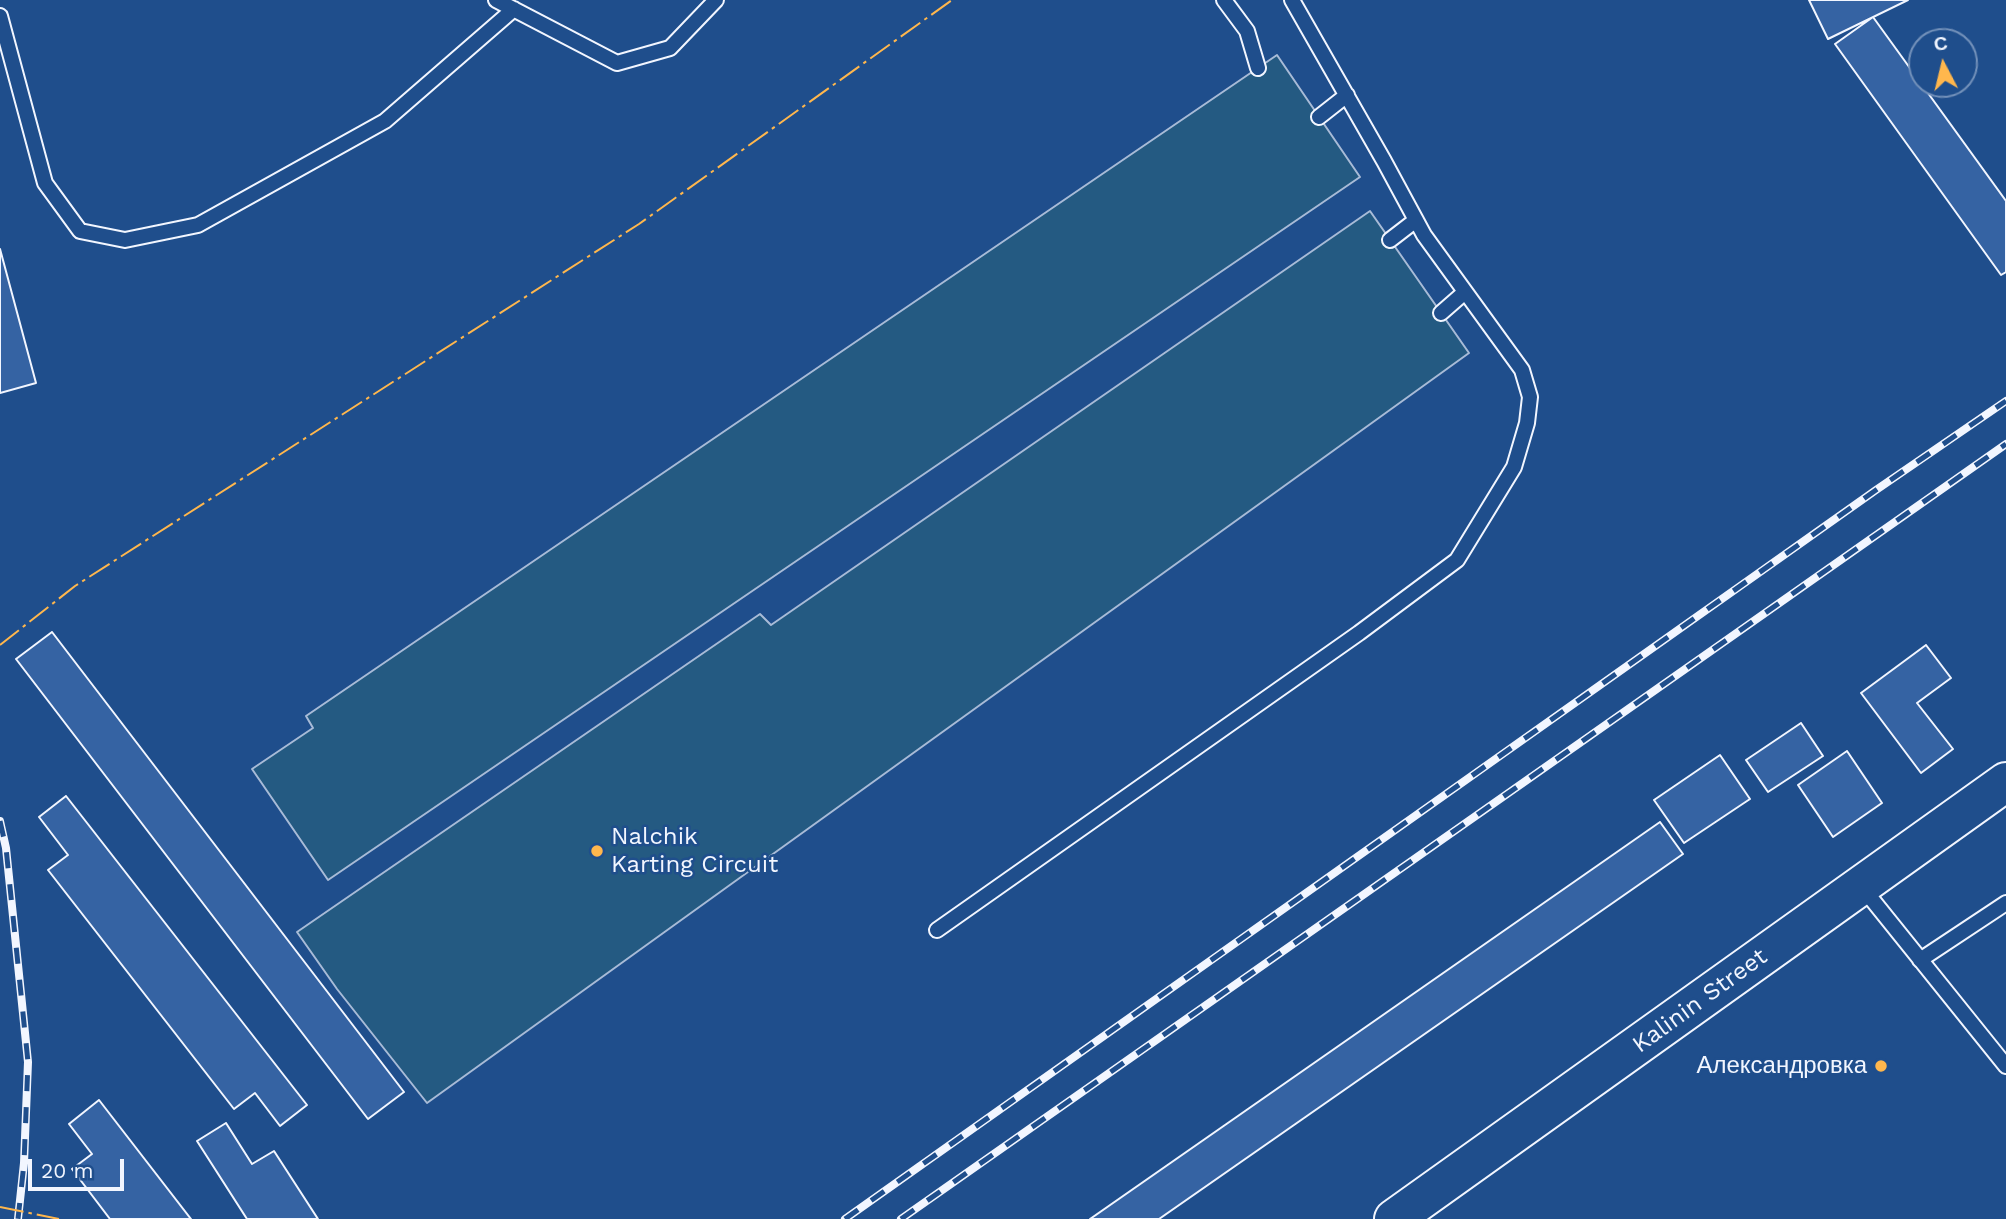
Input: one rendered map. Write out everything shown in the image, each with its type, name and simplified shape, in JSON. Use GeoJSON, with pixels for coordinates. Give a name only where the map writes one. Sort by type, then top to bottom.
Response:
{"type":"FeatureCollection","features":[{"type":"Feature","properties":{"kind":"main road","name":"Kalinin Street"},"geometry":{"type":"LineString","coordinates":[[1394,1219],[2006,782]]}},
{"type":"Feature","properties":{"kind":"lane"},"geometry":{"type":"LineString","coordinates":[[496,0],[617,63],[670,48],[716,0]]}},
{"type":"Feature","properties":{"kind":"lane"},"geometry":{"type":"LineString","coordinates":[[1223,0],[1247,31],[1258,68]]}},
{"type":"Feature","properties":{"kind":"lane"},"geometry":{"type":"LineString","coordinates":[[937,930],[1359,633],[1457,560],[1514,467],[1527,423],[1530,397],[1522,370],[1424,236],[1292,0]]}},
{"type":"Feature","properties":{"kind":"lane"},"geometry":{"type":"LineString","coordinates":[[0,16],[45,183],[80,231],[125,240],[198,225],[385,121],[514,9]]}},
{"type":"Feature","properties":{"kind":"lane"},"geometry":{"type":"LineString","coordinates":[[1319,117],[1347,95]]}},
{"type":"Feature","properties":{"kind":"lane"},"geometry":{"type":"LineString","coordinates":[[1390,240],[1416,220]]}},
{"type":"Feature","properties":{"kind":"lane"},"geometry":{"type":"LineString","coordinates":[[1441,313],[1465,292]]}},
{"type":"Feature","properties":{"kind":"lane"},"geometry":{"type":"LineString","coordinates":[[1861,886],[2006,1066]]}},
{"type":"Feature","properties":{"kind":"lane"},"geometry":{"type":"LineString","coordinates":[[1920,960],[2006,903]]}},
{"type":"Feature","properties":{"kind":"shaded area"},"geometry":{"type":"Polygon","coordinates":[[[1277,55],[1360,177],[328,880],[252,769],[313,728],[306,716],[1277,55]]]}},
{"type":"Feature","properties":{"kind":"shaded area"},"geometry":{"type":"Polygon","coordinates":[[[1370,211],[1469,353],[427,1103],[337,989],[297,932],[760,614],[771,625],[1370,211]]]}},
{"type":"Feature","properties":{"kind":"building"},"geometry":{"type":"Polygon","coordinates":[[[1809,0],[1908,0],[1828,39],[1809,0]]]}},
{"type":"Feature","properties":{"kind":"building"},"geometry":{"type":"Polygon","coordinates":[[[1873,17],[1908,65],[1908,98],[1932,98],[2006,201],[2006,272],[2001,275],[1835,44],[1873,17]]]}},
{"type":"Feature","properties":{"kind":"building"},"geometry":{"type":"Polygon","coordinates":[[[0,249],[36,383],[0,393],[0,249]]]}},
{"type":"Feature","properties":{"kind":"building"},"geometry":{"type":"Polygon","coordinates":[[[52,632],[404,1092],[368,1119],[16,659],[52,632]]]}},
{"type":"Feature","properties":{"kind":"building"},"geometry":{"type":"Polygon","coordinates":[[[1926,645],[1951,678],[1917,703],[1953,749],[1921,773],[1861,693],[1926,645]]]}},
{"type":"Feature","properties":{"kind":"building"},"geometry":{"type":"Polygon","coordinates":[[[1801,723],[1823,756],[1768,792],[1746,760],[1801,723]]]}},
{"type":"Feature","properties":{"kind":"building"},"geometry":{"type":"Polygon","coordinates":[[[1847,751],[1882,803],[1833,837],[1798,785],[1847,751]]]}},
{"type":"Feature","properties":{"kind":"building"},"geometry":{"type":"Polygon","coordinates":[[[1720,755],[1750,799],[1684,843],[1654,800],[1720,755]]]}},
{"type":"Feature","properties":{"kind":"building"},"geometry":{"type":"Polygon","coordinates":[[[66,796],[307,1105],[280,1126],[255,1093],[234,1109],[48,870],[68,855],[39,817],[66,796]]]}},
{"type":"Feature","properties":{"kind":"building"},"geometry":{"type":"Polygon","coordinates":[[[1660,822],[1683,854],[1159,1219],[1090,1219],[1660,822]]]}},
{"type":"Feature","properties":{"kind":"building"},"geometry":{"type":"Polygon","coordinates":[[[99,1100],[191,1219],[110,1219],[72,1169],[92,1154],[69,1124],[99,1100]]]}},
{"type":"Feature","properties":{"kind":"building"},"geometry":{"type":"Polygon","coordinates":[[[226,1123],[252,1164],[274,1151],[318,1219],[247,1219],[197,1141],[226,1123]]]}},
{"type":"Feature","properties":{"kind":"railway"},"geometry":{"type":"LineString","coordinates":[[845,1219],[1876,490],[2006,401]]}},
{"type":"Feature","properties":{"kind":"railway"},"geometry":{"type":"LineString","coordinates":[[901,1219],[2006,444]]}},
{"type":"Feature","properties":{"kind":"railway"},"geometry":{"type":"LineString","coordinates":[[0,821],[6,848],[28,1062],[24,1163],[18,1219]]}},
{"type":"Feature","properties":{"kind":"power"},"geometry":{"type":"LineString","coordinates":[[0,645],[75,586],[639,224],[952,0]]}},
{"type":"Feature","properties":{"kind":"power"},"geometry":{"type":"LineString","coordinates":[[0,1207],[59,1219]]}},
{"type":"Feature","properties":{"kind":"place","name":"Nalchik Karting Circuit"},"geometry":{"type":"Point","coordinates":[597,851]}},
{"type":"Feature","properties":{"kind":"place","name":"Александровка"},"geometry":{"type":"Point","coordinates":[1881,1066]}}]}
